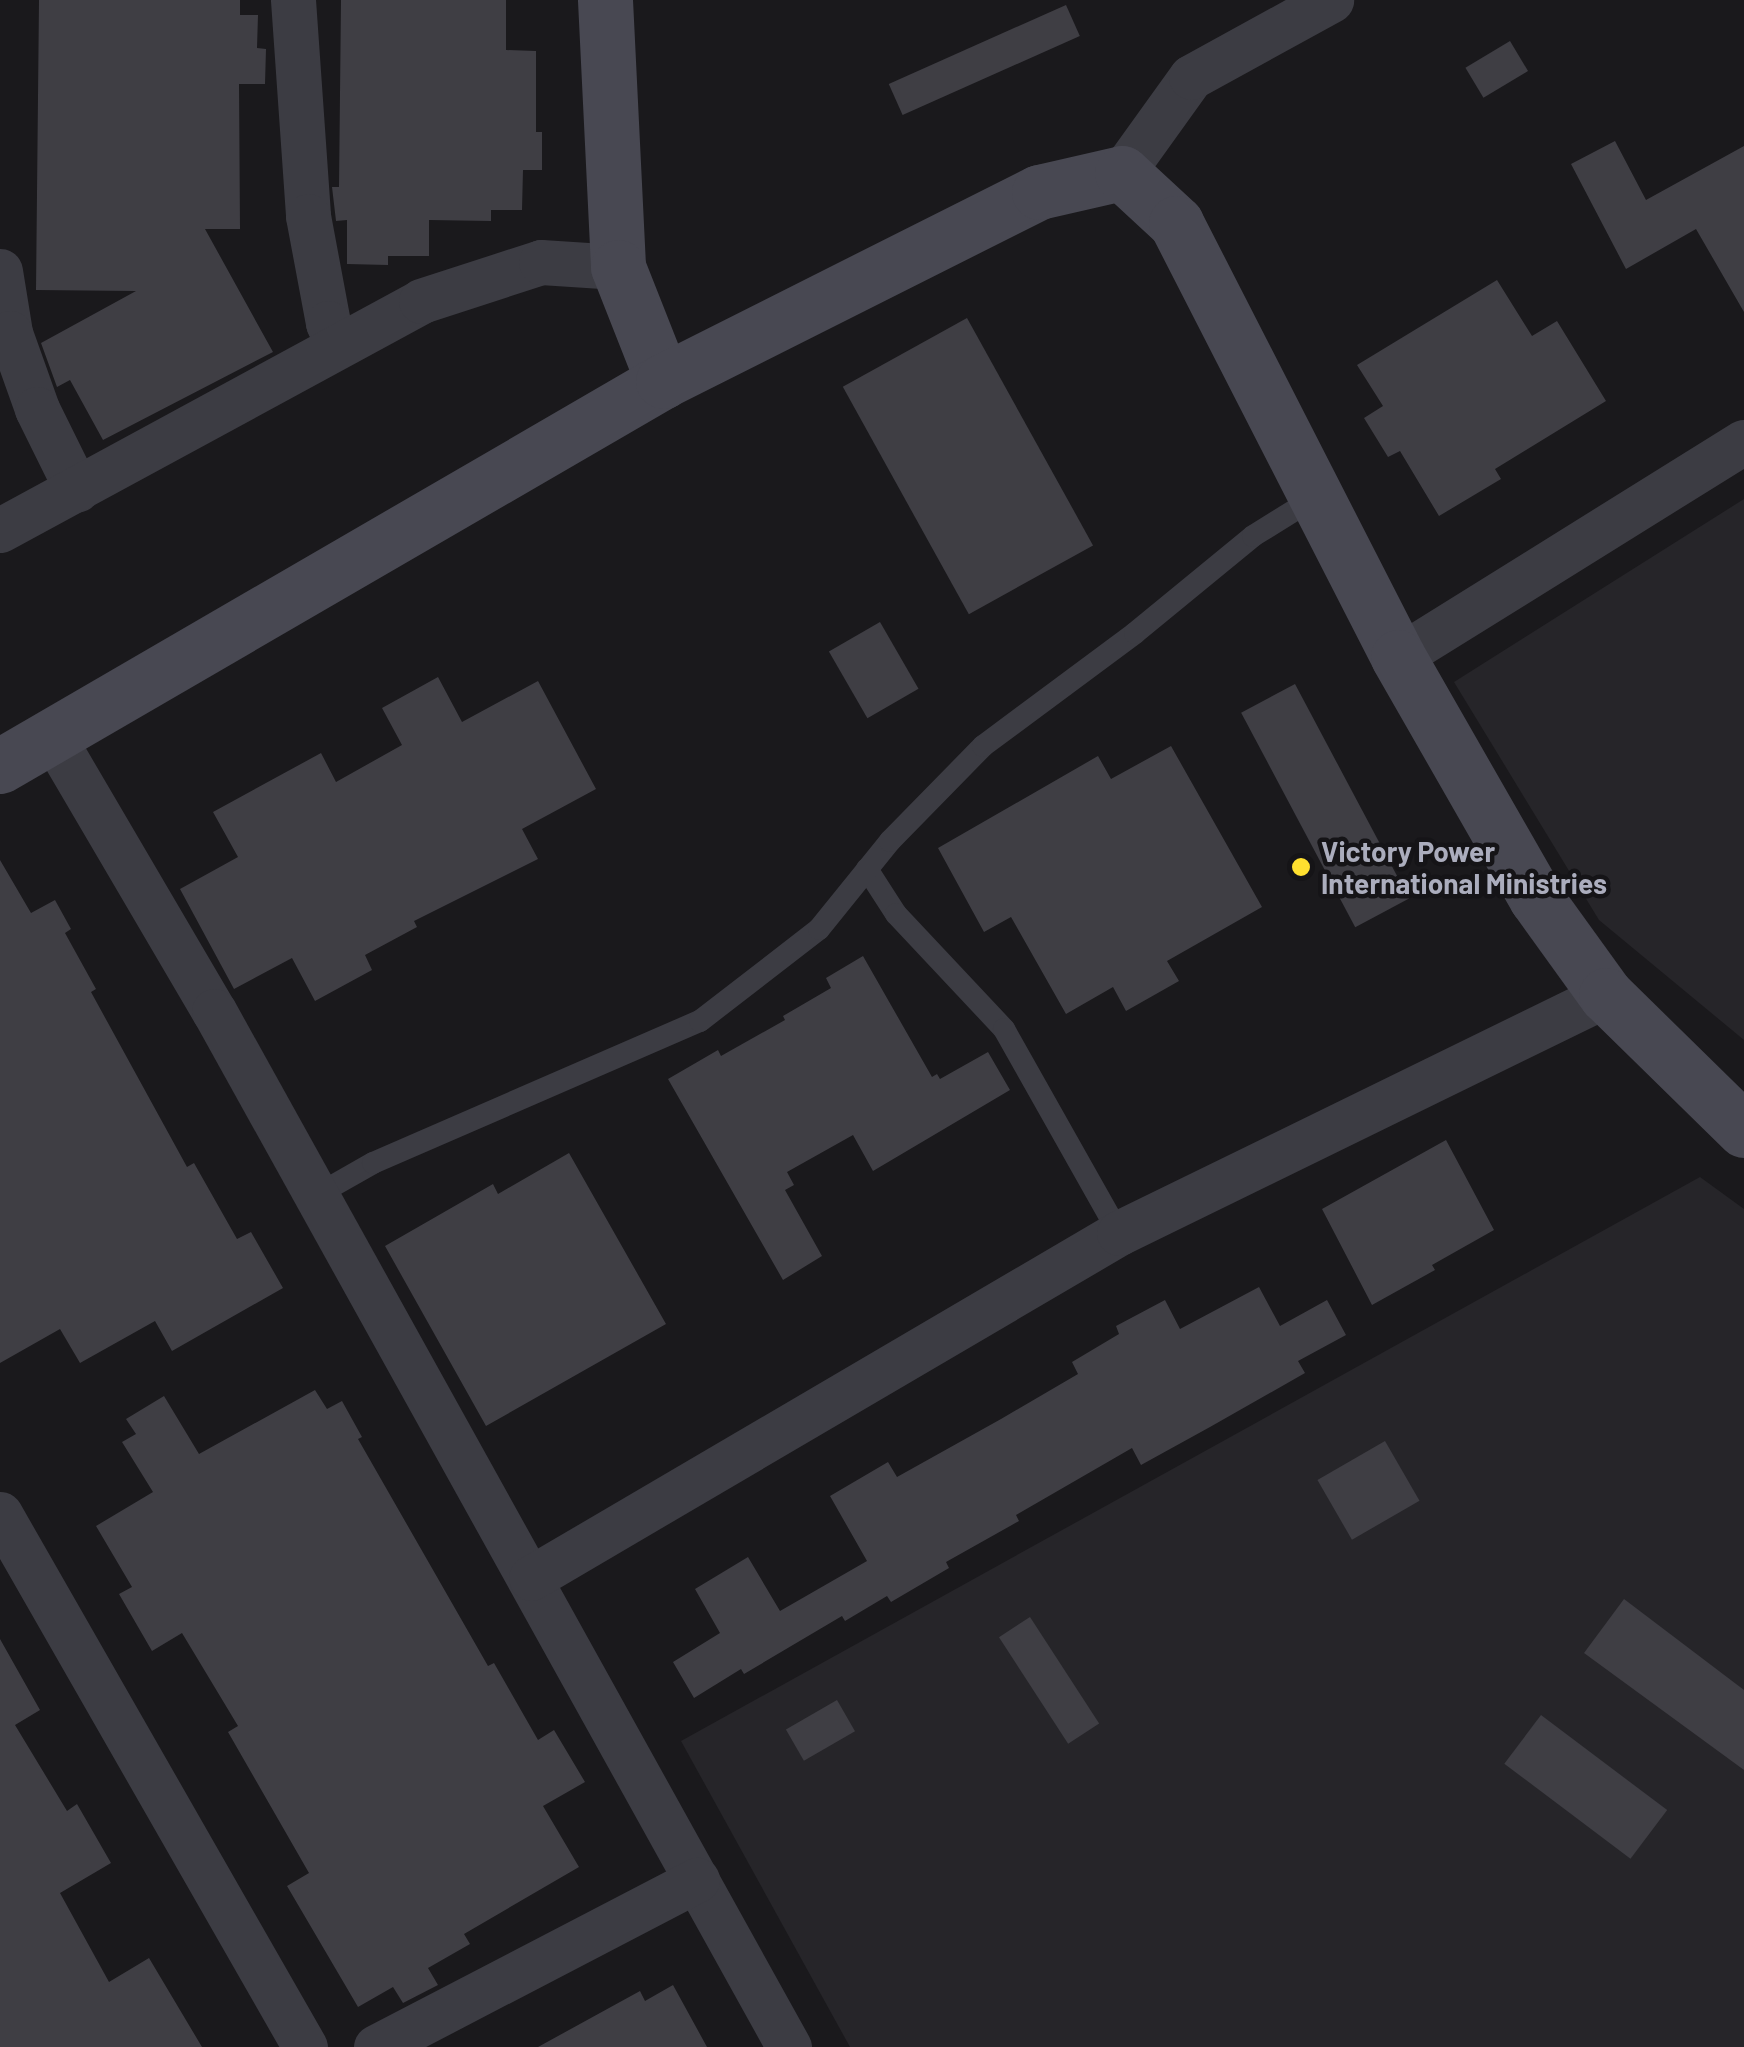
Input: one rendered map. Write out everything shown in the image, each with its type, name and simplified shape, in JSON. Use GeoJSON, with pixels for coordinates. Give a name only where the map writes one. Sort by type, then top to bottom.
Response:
{"type":"FeatureCollection","features":[{"type":"Feature","properties":{"kind":"street"},"geometry":{"type":"LineString","coordinates":[[293,0],[308,216],[328,323],[336,344]]}},
{"type":"Feature","properties":{"kind":"street"},"geometry":{"type":"LineString","coordinates":[[605,0],[618,266],[663,380]]}},
{"type":"Feature","properties":{"kind":"street"},"geometry":{"type":"LineString","coordinates":[[0,766],[663,380],[1039,192],[1122,172],[1191,77],[1330,0]]}},
{"type":"Feature","properties":{"kind":"street"},"geometry":{"type":"LineString","coordinates":[[1122,172],[1176,223],[1398,657],[1536,898],[1606,994],[1744,1130]]}},
{"type":"Feature","properties":{"kind":"street"},"geometry":{"type":"LineString","coordinates":[[0,530],[420,301],[515,268],[569,260],[618,266]]}},
{"type":"Feature","properties":{"kind":"street"},"geometry":{"type":"LineString","coordinates":[[0,271],[10,333],[37,409],[77,490]]}},
{"type":"Feature","properties":{"kind":"street"},"geometry":{"type":"LineString","coordinates":[[1398,657],[1744,442]]}},
{"type":"Feature","properties":{"kind":"street"},"geometry":{"type":"LineString","coordinates":[[53,738],[214,1012],[789,2047]]}},
{"type":"Feature","properties":{"kind":"street"},"geometry":{"type":"LineString","coordinates":[[531,1578],[1118,1234],[1606,994]]}},
{"type":"Feature","properties":{"kind":"street"},"geometry":{"type":"LineString","coordinates":[[0,1514],[304,2047]]}},
{"type":"Feature","properties":{"kind":"street"},"geometry":{"type":"LineString","coordinates":[[376,2047],[697,1880]]}},
{"type":"Feature","properties":{"kind":"lane"},"geometry":{"type":"LineString","coordinates":[[315,1196],[373,1163],[700,1021],[818,929],[867,869],[982,746],[1135,633],[1253,536],[1316,497]]}},
{"type":"Feature","properties":{"kind":"lane"},"geometry":{"type":"LineString","coordinates":[[867,869],[896,914],[1004,1030],[1118,1234]]}},
{"type":"Feature","properties":{"kind":"shaded area"},"geometry":{"type":"Polygon","coordinates":[[[1744,499],[1744,1040],[1599,920],[1454,682],[1744,499]]]}},
{"type":"Feature","properties":{"kind":"shaded area"},"geometry":{"type":"Polygon","coordinates":[[[1700,1177],[1744,1209],[1744,2047],[850,2047],[681,1741],[1700,1177]]]}},
{"type":"Feature","properties":{"kind":"building"},"geometry":{"type":"Polygon","coordinates":[[[39,0],[240,0],[240,15],[258,15],[257,48],[266,49],[265,84],[239,84],[240,229],[205,229],[273,352],[103,440],[70,380],[57,387],[41,343],[136,291],[36,290],[39,0]]]}},
{"type":"Feature","properties":{"kind":"building"},"geometry":{"type":"Polygon","coordinates":[[[341,0],[506,0],[506,50],[536,51],[536,132],[542,132],[542,170],[523,170],[522,210],[491,210],[491,221],[429,220],[429,256],[388,256],[388,265],[347,264],[347,220],[336,221],[332,187],[339,187],[341,0]]]}},
{"type":"Feature","properties":{"kind":"building"},"geometry":{"type":"Polygon","coordinates":[[[1066,5],[1080,36],[903,115],[889,84],[1066,5]]]}},
{"type":"Feature","properties":{"kind":"building"},"geometry":{"type":"Polygon","coordinates":[[[1510,41],[1528,71],[1483,98],[1465,68],[1510,41]]]}},
{"type":"Feature","properties":{"kind":"building"},"geometry":{"type":"Polygon","coordinates":[[[1615,141],[1646,200],[1744,146],[1744,312],[1696,229],[1626,269],[1571,164],[1615,141]]]}},
{"type":"Feature","properties":{"kind":"building"},"geometry":{"type":"Polygon","coordinates":[[[1497,280],[1532,336],[1557,321],[1606,401],[1495,469],[1501,479],[1439,516],[1400,451],[1388,457],[1364,418],[1383,406],[1357,365],[1497,280]]]}},
{"type":"Feature","properties":{"kind":"building"},"geometry":{"type":"Polygon","coordinates":[[[967,318],[1093,545],[969,614],[843,387],[967,318]]]}},
{"type":"Feature","properties":{"kind":"building"},"geometry":{"type":"Polygon","coordinates":[[[880,622],[918,689],[867,718],[829,652],[880,622]]]}},
{"type":"Feature","properties":{"kind":"building"},"geometry":{"type":"Polygon","coordinates":[[[438,677],[462,722],[538,681],[596,789],[522,829],[538,859],[414,921],[417,927],[365,955],[372,970],[315,1001],[292,958],[234,989],[180,889],[238,857],[213,812],[321,753],[336,782],[402,745],[382,708],[438,677]]]}},
{"type":"Feature","properties":{"kind":"building"},"geometry":{"type":"Polygon","coordinates":[[[1295,684],[1409,899],[1355,927],[1241,713],[1295,684]]]}},
{"type":"Feature","properties":{"kind":"building"},"geometry":{"type":"Polygon","coordinates":[[[1171,746],[1262,907],[1167,961],[1179,981],[1126,1011],[1113,987],[1066,1014],[1011,917],[984,932],[938,848],[1098,756],[1111,779],[1171,746]]]}},
{"type":"Feature","properties":{"kind":"building"},"geometry":{"type":"Polygon","coordinates":[[[0,860],[31,913],[55,900],[71,929],[65,933],[96,989],[91,992],[187,1167],[194,1163],[237,1239],[251,1232],[283,1288],[172,1351],[155,1321],[80,1363],[60,1329],[0,1363],[0,860]]]}},
{"type":"Feature","properties":{"kind":"building"},"geometry":{"type":"Polygon","coordinates":[[[863,956],[932,1077],[937,1074],[940,1079],[988,1052],[1010,1090],[873,1171],[853,1135],[787,1172],[794,1185],[785,1190],[822,1256],[783,1280],[668,1079],[718,1050],[721,1056],[785,1020],[783,1016],[831,988],[826,978],[863,956]]]}},
{"type":"Feature","properties":{"kind":"building"},"geometry":{"type":"Polygon","coordinates":[[[1446,1140],[1494,1230],[1432,1265],[1435,1270],[1372,1305],[1322,1209],[1446,1140]]]}},
{"type":"Feature","properties":{"kind":"building"},"geometry":{"type":"Polygon","coordinates":[[[569,1153],[666,1324],[486,1426],[385,1246],[493,1184],[498,1194],[569,1153]]]}},
{"type":"Feature","properties":{"kind":"building"},"geometry":{"type":"Polygon","coordinates":[[[1259,1287],[1280,1326],[1327,1300],[1346,1335],[1298,1361],[1305,1373],[1210,1427],[1141,1465],[1132,1448],[1016,1515],[1019,1521],[946,1562],[949,1568],[891,1602],[887,1596],[845,1621],[842,1616],[744,1674],[741,1669],[694,1698],[673,1662],[720,1633],[695,1589],[748,1557],[780,1611],[867,1561],[830,1496],[888,1462],[897,1477],[1078,1374],[1072,1362],[1119,1334],[1116,1326],[1165,1300],[1180,1329],[1259,1287]]]}},
{"type":"Feature","properties":{"kind":"building"},"geometry":{"type":"Polygon","coordinates":[[[315,1390],[327,1409],[342,1401],[362,1437],[358,1439],[488,1666],[494,1663],[538,1740],[554,1730],[585,1782],[543,1806],[579,1867],[464,1934],[470,1944],[428,1968],[438,1985],[403,2003],[393,1987],[358,2007],[287,1886],[309,1873],[228,1732],[238,1726],[182,1633],[152,1651],[119,1594],[132,1587],[96,1526],[153,1492],[122,1442],[136,1434],[126,1419],[164,1396],[199,1454],[315,1390]]]}},
{"type":"Feature","properties":{"kind":"building"},"geometry":{"type":"Polygon","coordinates":[[[1385,1441],[1420,1501],[1352,1540],[1317,1480],[1385,1441]]]}},
{"type":"Feature","properties":{"kind":"building"},"geometry":{"type":"Polygon","coordinates":[[[1624,1599],[1744,1690],[1744,1770],[1584,1653],[1624,1599]]]}},
{"type":"Feature","properties":{"kind":"building"},"geometry":{"type":"Polygon","coordinates":[[[1030,1617],[1099,1724],[1068,1744],[999,1637],[1030,1617]]]}},
{"type":"Feature","properties":{"kind":"building"},"geometry":{"type":"Polygon","coordinates":[[[0,1639],[40,1710],[15,1725],[67,1811],[77,1804],[111,1863],[60,1893],[109,1982],[149,1958],[202,2047],[0,2047],[0,1639]]]}},
{"type":"Feature","properties":{"kind":"building"},"geometry":{"type":"Polygon","coordinates":[[[837,1700],[855,1731],[804,1761],[786,1730],[837,1700]]]}},
{"type":"Feature","properties":{"kind":"building"},"geometry":{"type":"Polygon","coordinates":[[[1541,1715],[1667,1810],[1630,1859],[1504,1764],[1541,1715]]]}},
{"type":"Feature","properties":{"kind":"building"},"geometry":{"type":"Polygon","coordinates":[[[673,1985],[707,2047],[538,2047],[640,1991],[645,2001],[673,1985]]]}},
{"type":"Feature","properties":{"kind":"place","name":"Victory Power International Ministries"},"geometry":{"type":"Point","coordinates":[1301,867]}}]}
